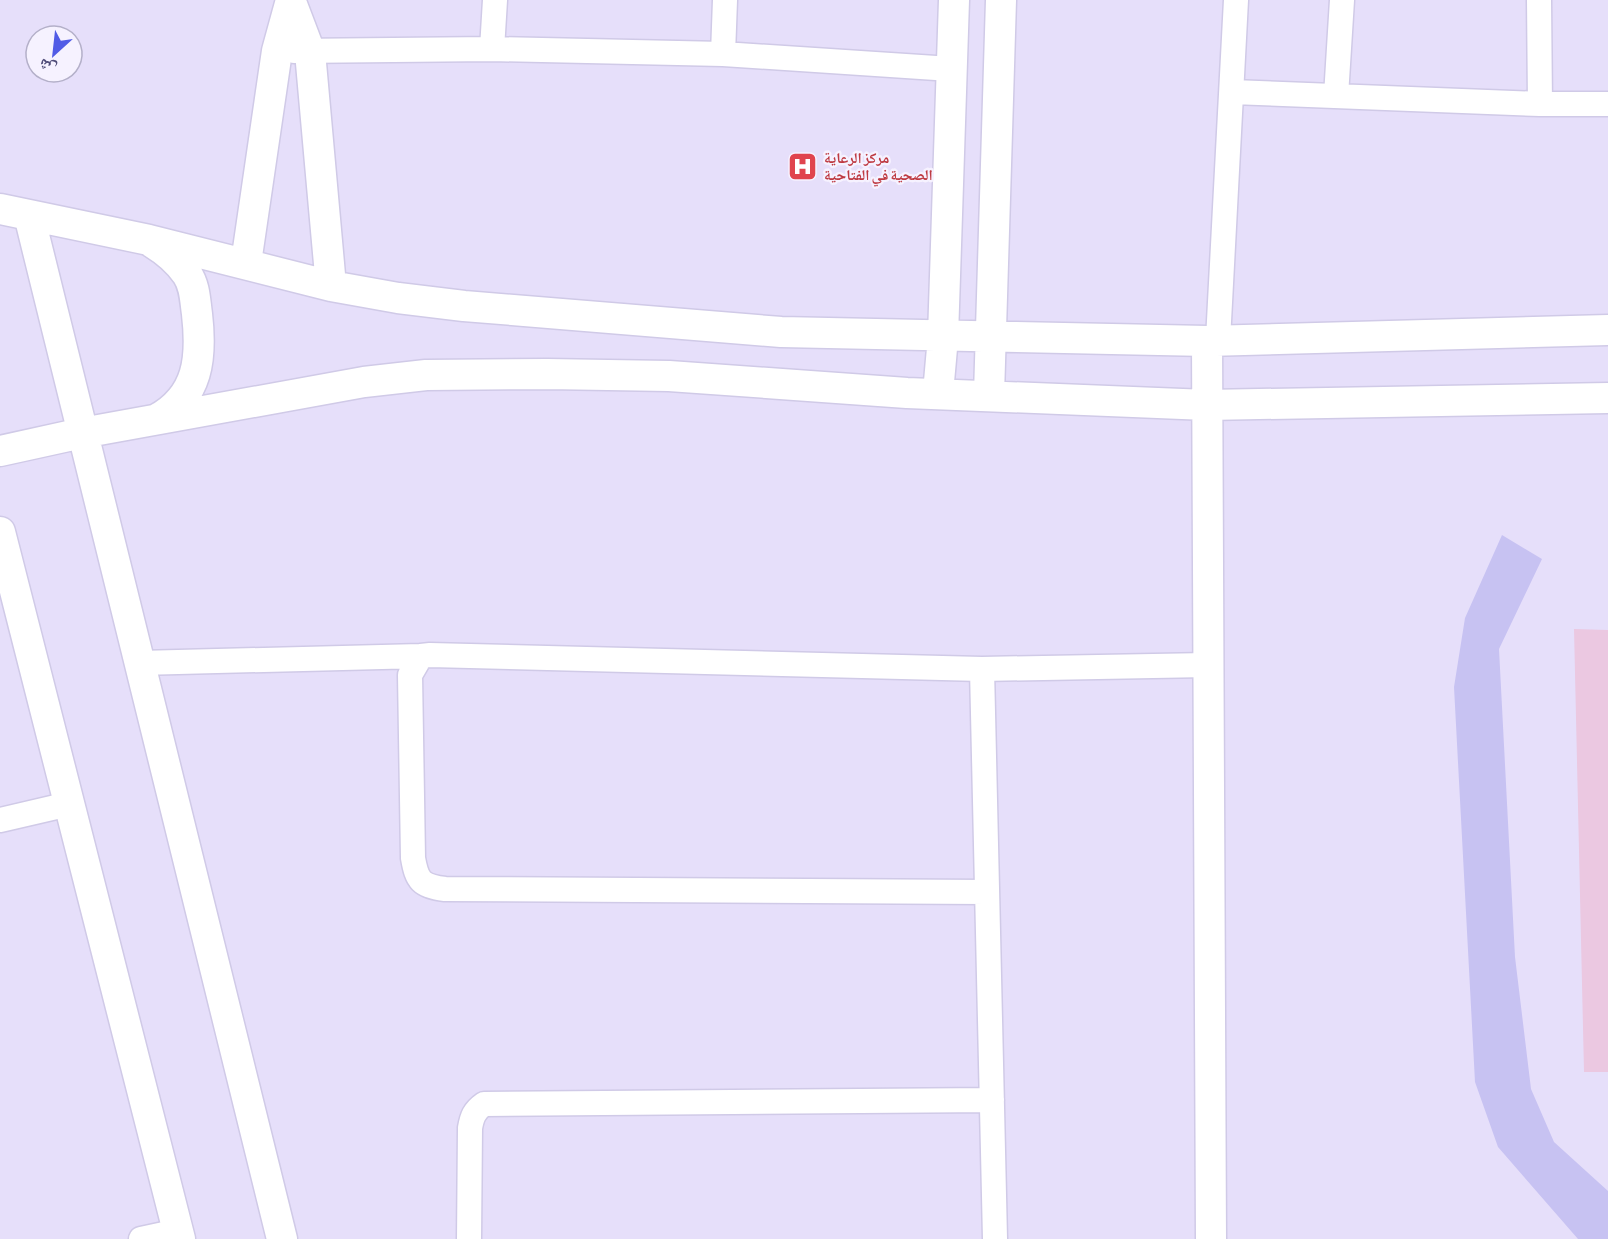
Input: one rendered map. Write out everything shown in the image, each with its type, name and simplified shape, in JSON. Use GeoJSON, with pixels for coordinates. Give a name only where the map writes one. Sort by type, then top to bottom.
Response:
{"type":"FeatureCollection","features":[{"type":"Feature","properties":{"kind":"street"},"geometry":{"type":"LineString","coordinates":[[492,49],[495,0]]}},
{"type":"Feature","properties":{"kind":"street"},"geometry":{"type":"LineString","coordinates":[[723,54],[725,0]]}},
{"type":"Feature","properties":{"kind":"street"},"geometry":{"type":"LineString","coordinates":[[938,393],[943,337],[954,0]]}},
{"type":"Feature","properties":{"kind":"street"},"geometry":{"type":"LineString","coordinates":[[989,395],[1001,0]]}},
{"type":"Feature","properties":{"kind":"street"},"geometry":{"type":"LineString","coordinates":[[1211,1239],[1207,405],[1232,92],[1236,0]]}},
{"type":"Feature","properties":{"kind":"street"},"geometry":{"type":"LineString","coordinates":[[1336,96],[1342,0]]}},
{"type":"Feature","properties":{"kind":"street"},"geometry":{"type":"LineString","coordinates":[[1539,0],[1540,104]]}},
{"type":"Feature","properties":{"kind":"street"},"geometry":{"type":"LineString","coordinates":[[246,263],[277,51],[291,1]]}},
{"type":"Feature","properties":{"kind":"street"},"geometry":{"type":"LineString","coordinates":[[291,1],[310,52],[331,286]]}},
{"type":"Feature","properties":{"kind":"street"},"geometry":{"type":"LineString","coordinates":[[277,51],[492,49],[723,54],[951,69]]}},
{"type":"Feature","properties":{"kind":"street"},"geometry":{"type":"LineString","coordinates":[[1232,92],[1540,104],[1608,104]]}},
{"type":"Feature","properties":{"kind":"street"},"geometry":{"type":"LineString","coordinates":[[282,1239],[82,433],[14,212],[148,240],[331,286],[409,299],[514,311],[781,332],[1213,341],[1608,330]]}},
{"type":"Feature","properties":{"kind":"street"},"geometry":{"type":"LineString","coordinates":[[148,240],[174,259],[187,274],[194,287],[199,329],[198,366],[193,383],[182,400],[170,412],[154,420]]}},
{"type":"Feature","properties":{"kind":"street"},"geometry":{"type":"LineString","coordinates":[[0,451],[82,433],[363,382],[426,375],[669,376],[907,393],[1207,405],[1608,398]]}},
{"type":"Feature","properties":{"kind":"street"},"geometry":{"type":"LineString","coordinates":[[0,532],[9,601],[69,804],[179,1235],[141,1239]]}},
{"type":"Feature","properties":{"kind":"street"},"geometry":{"type":"LineString","coordinates":[[139,663],[420,656],[981,669],[1208,665]]}},
{"type":"Feature","properties":{"kind":"street"},"geometry":{"type":"LineString","coordinates":[[420,656],[411,675],[413,858],[415,874],[424,884],[445,889],[987,892]]}},
{"type":"Feature","properties":{"kind":"street"},"geometry":{"type":"LineString","coordinates":[[981,669],[995,1239]]}},
{"type":"Feature","properties":{"kind":"street"},"geometry":{"type":"LineString","coordinates":[[0,820],[69,804]]}},
{"type":"Feature","properties":{"kind":"street"},"geometry":{"type":"LineString","coordinates":[[469,1239],[470,1128],[472,1116],[477,1108],[484,1104],[992,1100]]}},
{"type":"Feature","properties":{"kind":"shaded area"},"geometry":{"type":"Polygon","coordinates":[[[0,0],[1608,0],[1608,1239],[0,1239],[0,0]]]}},
{"type":"Feature","properties":{"kind":"shaded area"},"geometry":{"type":"Polygon","coordinates":[[[1574,629],[1608,630],[1608,1072],[1584,1072],[1574,629]]]}},
{"type":"Feature","properties":{"kind":"building"},"geometry":{"type":"Polygon","coordinates":[[[1502,535],[1542,559],[1499,649],[1515,957],[1531,1089],[1554,1142],[1608,1191],[1608,1239],[1578,1239],[1498,1147],[1475,1082],[1454,687],[1465,618],[1502,535]]]}},
{"type":"Feature","properties":{"kind":"place","name":"مركز الرعاية الصحية في الفتاحية"},"geometry":{"type":"Point","coordinates":[803,166]}}]}
